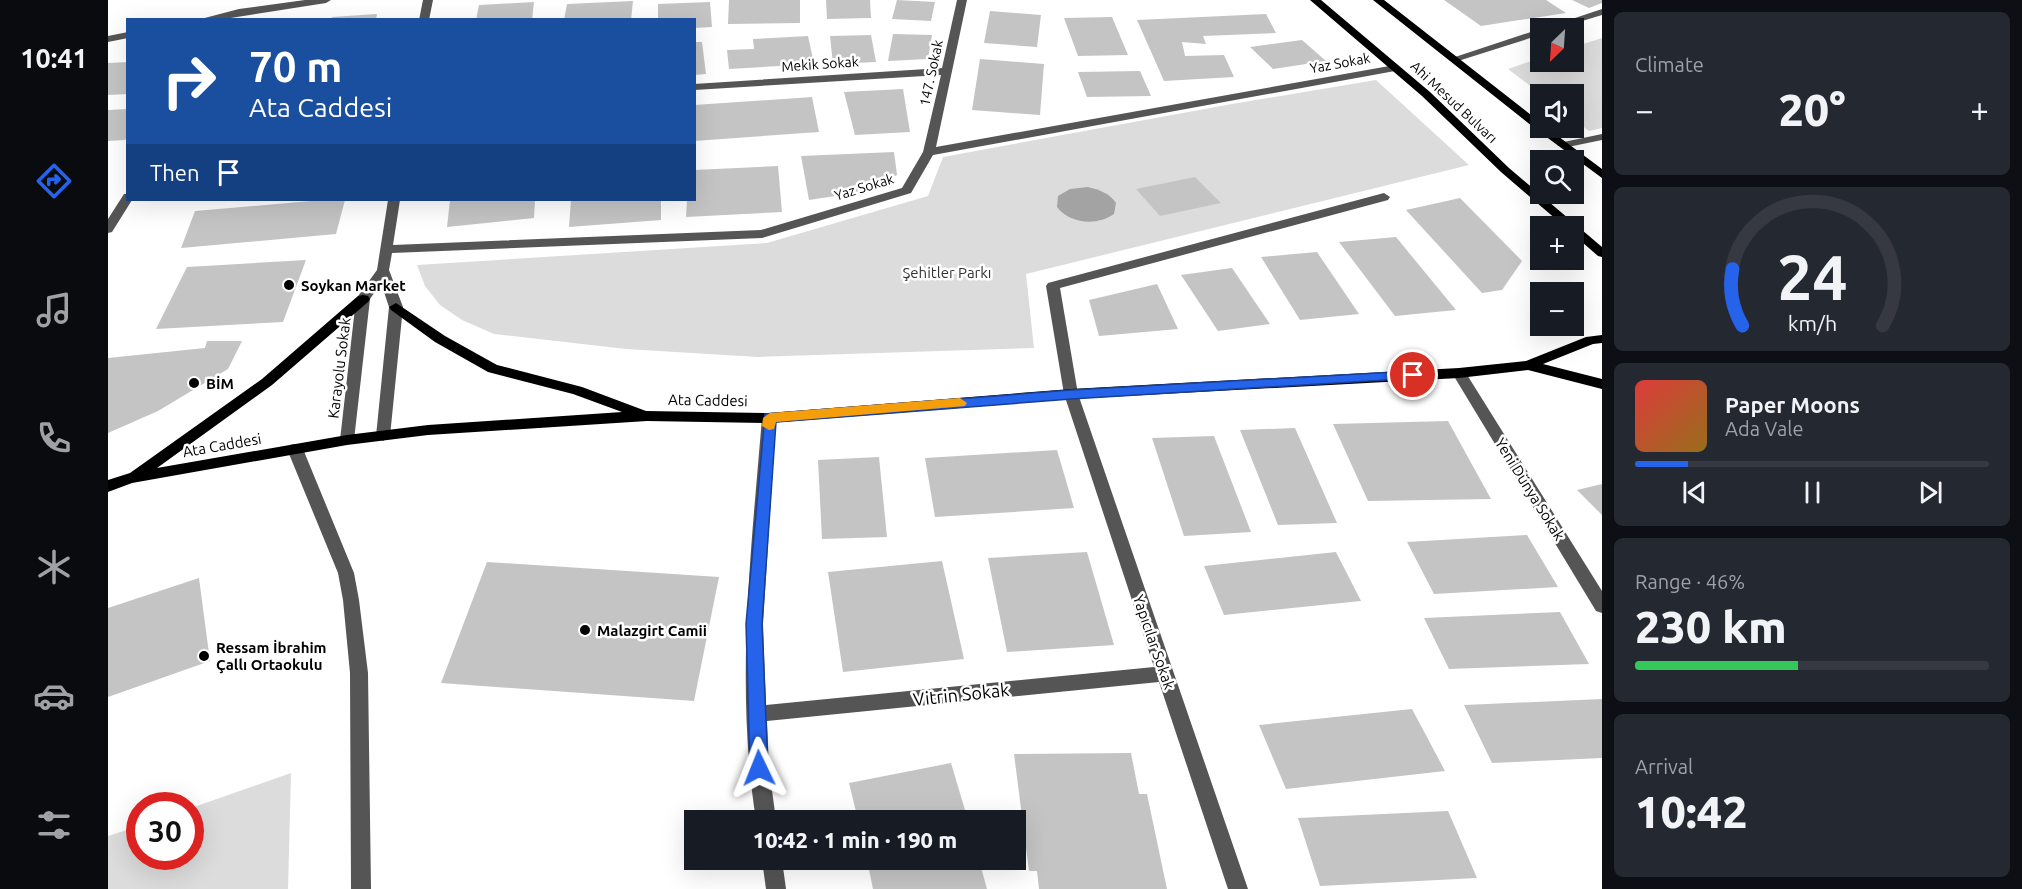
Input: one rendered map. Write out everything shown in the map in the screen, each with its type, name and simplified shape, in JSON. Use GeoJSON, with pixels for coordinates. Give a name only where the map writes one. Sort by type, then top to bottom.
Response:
{"type":"FeatureCollection","features":[{"type":"Feature","properties":{"kind":"main road","name":"Ahi Mesud Bulvarı"},"geometry":{"type":"LineString","coordinates":[[1316,0],[1426,94],[1505,170],[1558,216]]}},
{"type":"Feature","properties":{"kind":"main road","name":"Ahi Mesud Bulvarı"},"geometry":{"type":"LineString","coordinates":[[1378,0],[1530,118]]}},
{"type":"Feature","properties":{"kind":"main road","name":"Ahi Mesud Bulvarı"},"geometry":{"type":"LineString","coordinates":[[1554,138],[1602,175]]}},
{"type":"Feature","properties":{"kind":"main road","name":"Ahi Mesud Bulvarı"},"geometry":{"type":"LineString","coordinates":[[1584,238],[1602,253]]}},
{"type":"Feature","properties":{"kind":"main road"},"geometry":{"type":"LineString","coordinates":[[131,478],[267,382],[363,299]]}},
{"type":"Feature","properties":{"kind":"main road"},"geometry":{"type":"LineString","coordinates":[[396,307],[440,339],[493,369],[577,390],[646,416]]}},
{"type":"Feature","properties":{"kind":"main road"},"geometry":{"type":"LineString","coordinates":[[1528,365],[1591,340],[1602,339]]}},
{"type":"Feature","properties":{"kind":"main road","name":"Ata Caddesi"},"geometry":{"type":"LineString","coordinates":[[108,486],[131,478],[295,449],[428,430],[646,416],[770,418],[1071,394],[1459,373],[1528,365]]}},
{"type":"Feature","properties":{"kind":"main road"},"geometry":{"type":"LineString","coordinates":[[1528,365],[1602,384]]}},
{"type":"Feature","properties":{"kind":"street"},"geometry":{"type":"LineString","coordinates":[[220,18],[326,0]]}},
{"type":"Feature","properties":{"kind":"street"},"geometry":{"type":"LineString","coordinates":[[424,18],[428,0]]}},
{"type":"Feature","properties":{"kind":"street","name":"147. Sokak"},"geometry":{"type":"LineString","coordinates":[[930,152],[962,0]]}},
{"type":"Feature","properties":{"kind":"street"},"geometry":{"type":"LineString","coordinates":[[1582,18],[1602,12]]}},
{"type":"Feature","properties":{"kind":"street"},"geometry":{"type":"LineString","coordinates":[[108,39],[126,35]]}},
{"type":"Feature","properties":{"kind":"street"},"geometry":{"type":"LineString","coordinates":[[1454,59],[1530,35]]}},
{"type":"Feature","properties":{"kind":"street","name":"Yaz Sokak"},"geometry":{"type":"LineString","coordinates":[[388,249],[762,234],[907,190],[930,152],[1395,68]]}},
{"type":"Feature","properties":{"kind":"street","name":"Mekik Sokak"},"geometry":{"type":"LineString","coordinates":[[696,87],[946,71]]}},
{"type":"Feature","properties":{"kind":"street"},"geometry":{"type":"LineString","coordinates":[[1563,145],[1602,137]]}},
{"type":"Feature","properties":{"kind":"street","name":"Yapıcılar Sokak"},"geometry":{"type":"LineString","coordinates":[[1238,889],[1071,394],[1053,286],[1384,197]]}},
{"type":"Feature","properties":{"kind":"street"},"geometry":{"type":"LineString","coordinates":[[108,229],[126,200]]}},
{"type":"Feature","properties":{"kind":"street","name":"Karayolu Sokak"},"geometry":{"type":"LineString","coordinates":[[347,440],[363,299],[383,270],[394,201]]}},
{"type":"Feature","properties":{"kind":"street"},"geometry":{"type":"LineString","coordinates":[[383,270],[396,307],[383,436]]}},
{"type":"Feature","properties":{"kind":"street","name":"Yeni Dünya Sokak"},"geometry":{"type":"LineString","coordinates":[[1459,373],[1602,606]]}},
{"type":"Feature","properties":{"kind":"street"},"geometry":{"type":"LineString","coordinates":[[765,810],[759,768],[754,624],[770,418]]}},
{"type":"Feature","properties":{"kind":"street"},"geometry":{"type":"LineString","coordinates":[[295,449],[346,573],[351,600],[359,673],[361,889]]}},
{"type":"Feature","properties":{"kind":"street","name":"Vitrin Sokak"},"geometry":{"type":"LineString","coordinates":[[757,714],[1165,674]]}},
{"type":"Feature","properties":{"kind":"street"},"geometry":{"type":"LineString","coordinates":[[773,870],[776,889]]}},
{"type":"Feature","properties":{"kind":"green space"},"geometry":{"type":"Polygon","coordinates":[[[1602,38],[1602,128],[1589,131],[1584,127],[1584,84],[1530,86],[1508,69],[1530,61],[1530,72],[1584,72],[1584,44],[1602,38]]]}},
{"type":"Feature","properties":{"kind":"green space","name":"Şehitler Parkı"},"geometry":{"type":"Polygon","coordinates":[[[1376,80],[1469,165],[1026,274],[1034,348],[758,357],[626,349],[494,334],[462,320],[440,305],[425,286],[417,265],[767,243],[928,196],[943,157],[1376,80]]]}},
{"type":"Feature","properties":{"kind":"green space"},"geometry":{"type":"Polygon","coordinates":[[[291,773],[288,889],[108,889],[108,836],[126,830],[126,870],[204,870],[204,803],[291,773]]]}},
{"type":"Feature","properties":{"kind":"shaded area"},"geometry":{"type":"Polygon","coordinates":[[[1088,187],[1104,192],[1116,203],[1114,214],[1092,222],[1069,217],[1057,207],[1058,196],[1070,189],[1088,187]]]}},
{"type":"Feature","properties":{"kind":"building"},"geometry":{"type":"Polygon","coordinates":[[[729,0],[800,0],[800,23],[728,24],[729,0]]]}},
{"type":"Feature","properties":{"kind":"building"},"geometry":{"type":"Polygon","coordinates":[[[826,0],[870,0],[871,18],[827,19],[826,0]]]}},
{"type":"Feature","properties":{"kind":"building"},"geometry":{"type":"Polygon","coordinates":[[[897,0],[935,2],[931,21],[892,19],[897,0]]]}},
{"type":"Feature","properties":{"kind":"building"},"geometry":{"type":"Polygon","coordinates":[[[1444,0],[1546,0],[1566,13],[1530,18],[1481,26],[1444,0]]]}},
{"type":"Feature","properties":{"kind":"building"},"geometry":{"type":"Polygon","coordinates":[[[1572,0],[1602,0],[1602,3],[1589,8],[1572,0]]]}},
{"type":"Feature","properties":{"kind":"building"},"geometry":{"type":"Polygon","coordinates":[[[633,1],[631,18],[564,18],[567,4],[633,1]]]}},
{"type":"Feature","properties":{"kind":"building"},"geometry":{"type":"Polygon","coordinates":[[[534,2],[532,18],[476,18],[479,5],[534,2]]]}},
{"type":"Feature","properties":{"kind":"building"},"geometry":{"type":"Polygon","coordinates":[[[710,2],[712,27],[696,28],[696,18],[658,18],[658,4],[710,2]]]}},
{"type":"Feature","properties":{"kind":"building"},"geometry":{"type":"Polygon","coordinates":[[[990,11],[1041,15],[1037,47],[984,43],[990,11]]]}},
{"type":"Feature","properties":{"kind":"building"},"geometry":{"type":"Polygon","coordinates":[[[377,14],[376,18],[332,17],[377,14]]]}},
{"type":"Feature","properties":{"kind":"building"},"geometry":{"type":"Polygon","coordinates":[[[1266,14],[1276,33],[1203,36],[1206,44],[1182,42],[1185,56],[1224,55],[1234,77],[1164,81],[1137,20],[1266,14]]]}},
{"type":"Feature","properties":{"kind":"building"},"geometry":{"type":"Polygon","coordinates":[[[1112,17],[1128,55],[1078,56],[1064,18],[1112,17]]]}},
{"type":"Feature","properties":{"kind":"building"},"geometry":{"type":"Polygon","coordinates":[[[893,34],[932,35],[928,59],[888,61],[893,34]]]}},
{"type":"Feature","properties":{"kind":"building"},"geometry":{"type":"Polygon","coordinates":[[[871,35],[876,62],[833,64],[830,36],[871,35]]]}},
{"type":"Feature","properties":{"kind":"building"},"geometry":{"type":"Polygon","coordinates":[[[808,36],[814,64],[729,69],[727,50],[754,49],[753,39],[808,36]]]}},
{"type":"Feature","properties":{"kind":"building"},"geometry":{"type":"Polygon","coordinates":[[[1302,40],[1326,61],[1273,69],[1250,47],[1302,40]]]}},
{"type":"Feature","properties":{"kind":"building"},"geometry":{"type":"Polygon","coordinates":[[[696,42],[702,42],[706,74],[696,75],[696,42]]]}},
{"type":"Feature","properties":{"kind":"building"},"geometry":{"type":"Polygon","coordinates":[[[980,59],[1044,64],[1040,115],[972,110],[980,59]]]}},
{"type":"Feature","properties":{"kind":"building"},"geometry":{"type":"Polygon","coordinates":[[[126,62],[126,94],[108,95],[108,63],[126,62]]]}},
{"type":"Feature","properties":{"kind":"building"},"geometry":{"type":"Polygon","coordinates":[[[1140,71],[1151,96],[1087,97],[1078,72],[1140,71]]]}},
{"type":"Feature","properties":{"kind":"building"},"geometry":{"type":"Polygon","coordinates":[[[903,89],[910,132],[855,135],[844,92],[903,89]]]}},
{"type":"Feature","properties":{"kind":"building"},"geometry":{"type":"Polygon","coordinates":[[[812,97],[819,132],[696,141],[696,105],[812,97]]]}},
{"type":"Feature","properties":{"kind":"building"},"geometry":{"type":"Polygon","coordinates":[[[126,109],[125,140],[108,141],[108,110],[126,109]]]}},
{"type":"Feature","properties":{"kind":"building"},"geometry":{"type":"Polygon","coordinates":[[[894,152],[897,175],[868,191],[809,200],[801,156],[894,152]]]}},
{"type":"Feature","properties":{"kind":"building"},"geometry":{"type":"Polygon","coordinates":[[[778,166],[782,212],[686,217],[687,201],[696,201],[696,170],[778,166]]]}},
{"type":"Feature","properties":{"kind":"building"},"geometry":{"type":"Polygon","coordinates":[[[1195,177],[1221,203],[1160,216],[1136,189],[1195,177]]]}},
{"type":"Feature","properties":{"kind":"building"},"geometry":{"type":"Polygon","coordinates":[[[1460,198],[1522,261],[1502,290],[1482,293],[1406,210],[1460,198]]]}},
{"type":"Feature","properties":{"kind":"building"},"geometry":{"type":"Polygon","coordinates":[[[310,201],[345,201],[336,234],[181,248],[195,211],[310,201]]]}},
{"type":"Feature","properties":{"kind":"building"},"geometry":{"type":"Polygon","coordinates":[[[450,201],[535,201],[534,218],[447,227],[450,201]]]}},
{"type":"Feature","properties":{"kind":"building"},"geometry":{"type":"Polygon","coordinates":[[[571,201],[661,201],[661,220],[569,227],[571,201]]]}},
{"type":"Feature","properties":{"kind":"building"},"geometry":{"type":"Polygon","coordinates":[[[1396,237],[1456,310],[1395,316],[1339,242],[1396,237]]]}},
{"type":"Feature","properties":{"kind":"building"},"geometry":{"type":"Polygon","coordinates":[[[1317,252],[1359,314],[1300,320],[1261,257],[1317,252]]]}},
{"type":"Feature","properties":{"kind":"building"},"geometry":{"type":"Polygon","coordinates":[[[306,260],[283,322],[156,329],[187,267],[306,260]]]}},
{"type":"Feature","properties":{"kind":"building"},"geometry":{"type":"Polygon","coordinates":[[[1232,268],[1270,324],[1218,331],[1181,275],[1232,268]]]}},
{"type":"Feature","properties":{"kind":"building"},"geometry":{"type":"Polygon","coordinates":[[[1157,284],[1178,329],[1099,336],[1089,300],[1157,284]]]}},
{"type":"Feature","properties":{"kind":"building"},"geometry":{"type":"Polygon","coordinates":[[[207,341],[242,341],[228,369],[158,411],[108,433],[108,358],[205,348],[207,341]]]}},
{"type":"Feature","properties":{"kind":"building"},"geometry":{"type":"Polygon","coordinates":[[[1448,421],[1491,499],[1368,501],[1333,424],[1448,421]]]}},
{"type":"Feature","properties":{"kind":"building"},"geometry":{"type":"Polygon","coordinates":[[[1295,428],[1337,523],[1278,525],[1240,430],[1295,428]]]}},
{"type":"Feature","properties":{"kind":"building"},"geometry":{"type":"Polygon","coordinates":[[[1214,436],[1251,532],[1184,536],[1152,438],[1214,436]]]}},
{"type":"Feature","properties":{"kind":"building"},"geometry":{"type":"Polygon","coordinates":[[[1057,450],[1074,508],[935,517],[925,458],[1057,450]]]}},
{"type":"Feature","properties":{"kind":"building"},"geometry":{"type":"Polygon","coordinates":[[[879,457],[887,537],[822,539],[818,460],[879,457]]]}},
{"type":"Feature","properties":{"kind":"building"},"geometry":{"type":"Polygon","coordinates":[[[1602,484],[1602,515],[1577,490],[1602,484]]]}},
{"type":"Feature","properties":{"kind":"building"},"geometry":{"type":"Polygon","coordinates":[[[1527,535],[1558,587],[1434,594],[1407,542],[1527,535]]]}},
{"type":"Feature","properties":{"kind":"building"},"geometry":{"type":"Polygon","coordinates":[[[1087,552],[1114,645],[1007,652],[988,558],[1087,552]]]}},
{"type":"Feature","properties":{"kind":"building"},"geometry":{"type":"Polygon","coordinates":[[[1336,552],[1361,601],[1224,615],[1204,566],[1336,552]]]}},
{"type":"Feature","properties":{"kind":"building"},"geometry":{"type":"Polygon","coordinates":[[[942,561],[964,659],[843,672],[828,572],[942,561]]]}},
{"type":"Feature","properties":{"kind":"building","name":"Malazgirt Camii"},"geometry":{"type":"Polygon","coordinates":[[[487,562],[719,577],[694,701],[441,683],[487,562]]]}},
{"type":"Feature","properties":{"kind":"building"},"geometry":{"type":"Polygon","coordinates":[[[199,578],[210,661],[108,697],[108,608],[199,578]]]}},
{"type":"Feature","properties":{"kind":"building"},"geometry":{"type":"Polygon","coordinates":[[[1560,612],[1589,664],[1449,669],[1424,618],[1560,612]]]}},
{"type":"Feature","properties":{"kind":"building"},"geometry":{"type":"Polygon","coordinates":[[[1602,699],[1602,758],[1492,763],[1464,705],[1602,699]]]}},
{"type":"Feature","properties":{"kind":"building"},"geometry":{"type":"Polygon","coordinates":[[[1412,709],[1445,771],[1286,789],[1259,725],[1412,709]]]}},
{"type":"Feature","properties":{"kind":"building"},"geometry":{"type":"Polygon","coordinates":[[[1131,753],[1139,794],[1147,794],[1167,889],[1039,889],[1037,871],[1029,871],[1026,848],[1026,810],[1021,810],[1014,754],[1131,753]]]}},
{"type":"Feature","properties":{"kind":"building"},"geometry":{"type":"Polygon","coordinates":[[[951,763],[965,810],[856,810],[849,783],[951,763]]]}},
{"type":"Feature","properties":{"kind":"building"},"geometry":{"type":"Polygon","coordinates":[[[1448,811],[1477,878],[1320,886],[1298,818],[1448,811]]]}},
{"type":"Feature","properties":{"kind":"building"},"geometry":{"type":"Polygon","coordinates":[[[869,870],[982,870],[987,889],[873,889],[869,870]]]}},
{"type":"Feature","properties":{"kind":"slow traffic"},"geometry":{"type":"LineString","coordinates":[[769,426],[770,418],[960,403]]}},
{"type":"Feature","properties":{"kind":"place","name":"Soykan Market"},"geometry":{"type":"Point","coordinates":[289,285]}},
{"type":"Feature","properties":{"kind":"place","name":"BİM"},"geometry":{"type":"Point","coordinates":[194,383]}},
{"type":"Feature","properties":{"kind":"place","name":"Malazgirt Camii"},"geometry":{"type":"Point","coordinates":[585,630]}},
{"type":"Feature","properties":{"kind":"place","name":"Ressam İbrahim Çallı Ortaokulu"},"geometry":{"type":"Point","coordinates":[204,656]}},
{"type":"Feature","properties":{"kind":"route"},"geometry":{"type":"LineString","coordinates":[[759,768],[754,624],[770,418],[1071,394],[1413,375]]}}]}
